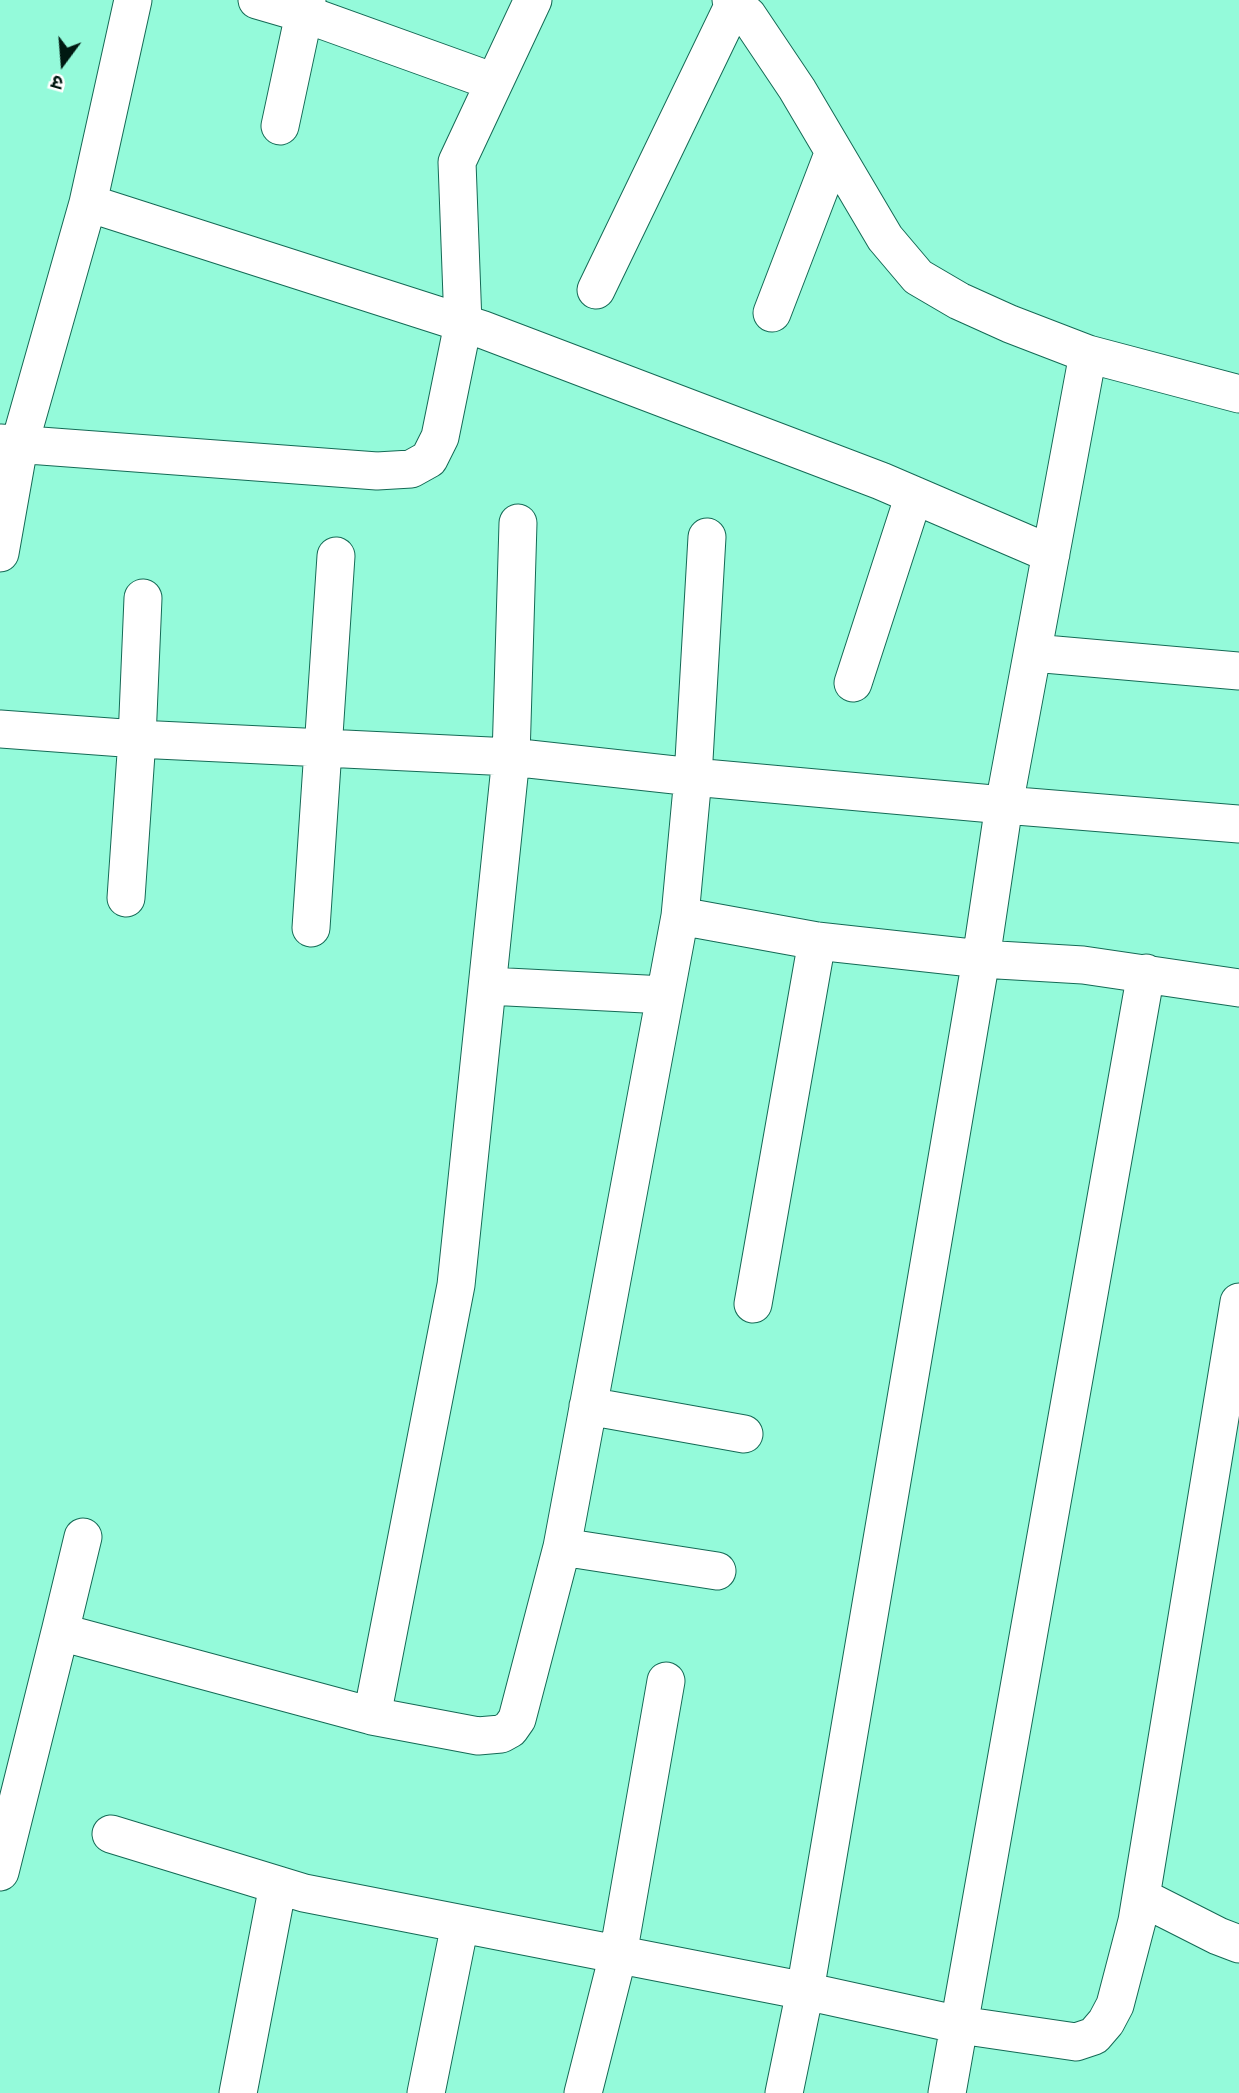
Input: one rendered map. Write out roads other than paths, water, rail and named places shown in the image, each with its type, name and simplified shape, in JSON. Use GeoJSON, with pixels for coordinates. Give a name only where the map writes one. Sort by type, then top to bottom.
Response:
{"type":"FeatureCollection","features":[{"type":"Feature","properties":{"kind":"street"},"geometry":{"type":"LineString","coordinates":[[0,553],[9,444],[88,203],[133,0]]}},
{"type":"Feature","properties":{"kind":"street"},"geometry":{"type":"LineString","coordinates":[[257,0],[306,7],[494,82]]}},
{"type":"Feature","properties":{"kind":"street"},"geometry":{"type":"LineString","coordinates":[[9,444],[377,471],[411,469],[429,458],[440,438],[463,324],[457,162],[533,0]]}},
{"type":"Feature","properties":{"kind":"street"},"geometry":{"type":"LineString","coordinates":[[596,290],[733,2],[748,16],[797,89],[885,238],[918,277],[971,307],[1088,354],[1239,394]]}},
{"type":"Feature","properties":{"kind":"street"},"geometry":{"type":"LineString","coordinates":[[280,126],[306,7]]}},
{"type":"Feature","properties":{"kind":"street"},"geometry":{"type":"LineString","coordinates":[[772,313],[833,154]]}},
{"type":"Feature","properties":{"kind":"street"},"geometry":{"type":"LineString","coordinates":[[88,203],[463,324],[881,481],[1051,554]]}},
{"type":"Feature","properties":{"kind":"street"},"geometry":{"type":"LineString","coordinates":[[784,2093],[805,1991],[981,959],[1004,805],[1088,354]]}},
{"type":"Feature","properties":{"kind":"street"},"geometry":{"type":"LineString","coordinates":[[853,683],[914,495]]}},
{"type":"Feature","properties":{"kind":"street"},"geometry":{"type":"LineString","coordinates":[[372,1717],[456,1286],[512,757],[518,523]]}},
{"type":"Feature","properties":{"kind":"street"},"geometry":{"type":"LineString","coordinates":[[60,1632],[372,1717],[478,1736],[501,1734],[510,1729],[517,1719],[562,1547],[680,916],[693,777],[707,537]]}},
{"type":"Feature","properties":{"kind":"street"},"geometry":{"type":"LineString","coordinates":[[311,928],[336,556]]}},
{"type":"Feature","properties":{"kind":"street"},"geometry":{"type":"LineString","coordinates":[[126,898],[143,597]]}},
{"type":"Feature","properties":{"kind":"street"},"geometry":{"type":"LineString","coordinates":[[1033,653],[1239,671]]}},
{"type":"Feature","properties":{"kind":"street"},"geometry":{"type":"LineString","coordinates":[[0,729],[137,739],[512,757],[693,777],[1239,824]]}},
{"type":"Feature","properties":{"kind":"street"},"geometry":{"type":"LineString","coordinates":[[680,916],[817,941],[981,959],[1083,965],[1239,988]]}},
{"type":"Feature","properties":{"kind":"street"},"geometry":{"type":"LineString","coordinates":[[753,1304],[817,941]]}},
{"type":"Feature","properties":{"kind":"street"},"geometry":{"type":"LineString","coordinates":[[947,2093],[1146,973]]}},
{"type":"Feature","properties":{"kind":"street"},"geometry":{"type":"LineString","coordinates":[[488,986],[665,995]]}},
{"type":"Feature","properties":{"kind":"street"},"geometry":{"type":"LineString","coordinates":[[111,1834],[304,1893],[805,1991],[960,2025],[1076,2042],[1094,2036],[1115,2005],[1137,1922],[1239,1302]]}},
{"type":"Feature","properties":{"kind":"street"},"geometry":{"type":"LineString","coordinates":[[588,1406],[744,1434]]}},
{"type":"Feature","properties":{"kind":"street"},"geometry":{"type":"LineString","coordinates":[[0,1872],[83,1537]]}},
{"type":"Feature","properties":{"kind":"street"},"geometry":{"type":"LineString","coordinates":[[562,1547],[718,1572]]}},
{"type":"Feature","properties":{"kind":"street"},"geometry":{"type":"LineString","coordinates":[[583,2093],[618,1955],[666,1681]]}},
{"type":"Feature","properties":{"kind":"street"},"geometry":{"type":"LineString","coordinates":[[237,2093],[278,1885]]}},
{"type":"Feature","properties":{"kind":"street"},"geometry":{"type":"LineString","coordinates":[[1141,1897],[1239,1944]]}},
{"type":"Feature","properties":{"kind":"street"},"geometry":{"type":"LineString","coordinates":[[426,2093],[460,1924]]}}]}
